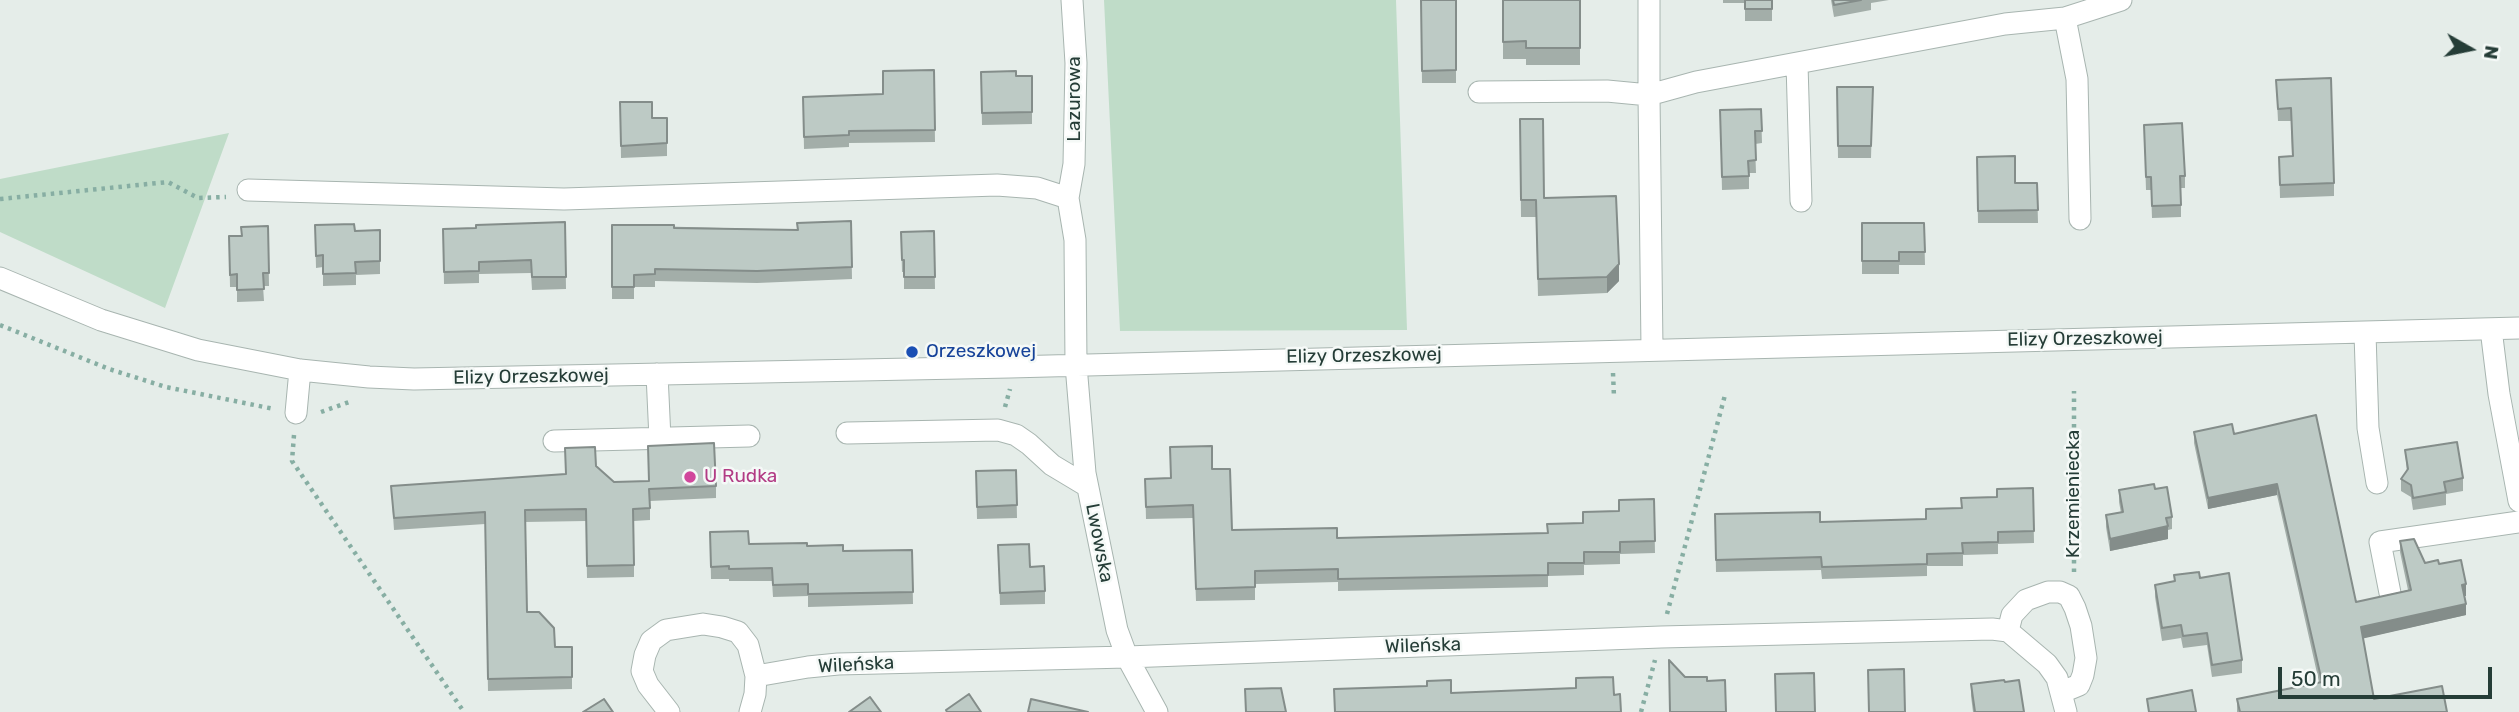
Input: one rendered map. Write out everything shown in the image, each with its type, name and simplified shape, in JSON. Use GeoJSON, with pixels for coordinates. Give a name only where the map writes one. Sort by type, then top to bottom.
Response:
{"type":"FeatureCollection","features":[{"type":"Feature","properties":{"kind":"street","name":"Lazurowa"},"geometry":{"type":"LineString","coordinates":[[1068,198],[1074,152],[1076,63],[1072,0]]}},
{"type":"Feature","properties":{"kind":"street"},"geometry":{"type":"LineString","coordinates":[[1649,0],[1652,349]]}},
{"type":"Feature","properties":{"kind":"street"},"geometry":{"type":"LineString","coordinates":[[1479,92],[1607,91],[1649,95],[1696,82],[2005,24],[2065,18],[2120,0]]}},
{"type":"Feature","properties":{"kind":"street"},"geometry":{"type":"LineString","coordinates":[[2065,18],[2077,79],[2080,219]]}},
{"type":"Feature","properties":{"kind":"street"},"geometry":{"type":"LineString","coordinates":[[1797,64],[1801,201]]}},
{"type":"Feature","properties":{"kind":"street"},"geometry":{"type":"LineString","coordinates":[[248,190],[564,198],[997,184],[1037,188],[1068,198],[1075,240],[1076,365]]}},
{"type":"Feature","properties":{"kind":"street","name":"Elizy Orzeszkowej"},"geometry":{"type":"LineString","coordinates":[[0,278],[101,320],[198,351],[300,370],[414,379],[2519,328]]}},
{"type":"Feature","properties":{"kind":"street"},"geometry":{"type":"LineString","coordinates":[[2491,329],[2498,394],[2519,500]]}},
{"type":"Feature","properties":{"kind":"street"},"geometry":{"type":"LineString","coordinates":[[2365,333],[2368,428],[2377,483]]}},
{"type":"Feature","properties":{"kind":"street","name":"Lwowska"},"geometry":{"type":"LineString","coordinates":[[1076,365],[1087,486],[1117,630],[1127,657],[1157,712]]}},
{"type":"Feature","properties":{"kind":"street"},"geometry":{"type":"LineString","coordinates":[[296,413],[300,370]]}},
{"type":"Feature","properties":{"kind":"street"},"geometry":{"type":"LineString","coordinates":[[657,374],[660,439]]}},
{"type":"Feature","properties":{"kind":"street"},"geometry":{"type":"LineString","coordinates":[[847,433],[998,430],[1016,435],[1052,465],[1087,486]]}},
{"type":"Feature","properties":{"kind":"street"},"geometry":{"type":"LineString","coordinates":[[554,442],[749,436]]}},
{"type":"Feature","properties":{"kind":"street"},"geometry":{"type":"LineString","coordinates":[[2390,593],[2380,541],[2519,522]]}},
{"type":"Feature","properties":{"kind":"street"},"geometry":{"type":"LineString","coordinates":[[2048,592],[2068,596],[2081,626],[2086,658],[2079,685],[2064,702],[2047,664],[2008,631],[2012,615],[2026,600],[2048,592]]}},
{"type":"Feature","properties":{"kind":"street"},"geometry":{"type":"LineString","coordinates":[[668,712],[648,685],[642,671],[645,655],[651,641],[666,630],[703,624],[722,626],[738,632],[748,645],[756,676],[750,712]]}},
{"type":"Feature","properties":{"kind":"street","name":"Wileńska"},"geometry":{"type":"LineString","coordinates":[[756,676],[838,664],[1127,657],[1661,637],[1992,629],[2008,631]]}},
{"type":"Feature","properties":{"kind":"path"},"geometry":{"type":"LineString","coordinates":[[0,199],[168,182],[198,198],[226,197],[248,190]]}},
{"type":"Feature","properties":{"kind":"path"},"geometry":{"type":"LineString","coordinates":[[0,325],[109,369],[166,387],[296,413],[315,414],[359,398]]}},
{"type":"Feature","properties":{"kind":"path","name":"Krzemieniecka"},"geometry":{"type":"LineString","coordinates":[[2068,596],[2074,570],[2074,391]]}},
{"type":"Feature","properties":{"kind":"path"},"geometry":{"type":"LineString","coordinates":[[1641,712],[1725,395]]}},
{"type":"Feature","properties":{"kind":"path"},"geometry":{"type":"LineString","coordinates":[[296,413],[292,461],[464,712]]}},
{"type":"Feature","properties":{"kind":"green space"},"geometry":{"type":"Polygon","coordinates":[[[1104,0],[1396,0],[1407,330],[1120,331],[1104,0]]]}},
{"type":"Feature","properties":{"kind":"green space"},"geometry":{"type":"Polygon","coordinates":[[[229,133],[165,308],[0,232],[0,179],[229,133]]]}},
{"type":"Feature","properties":{"kind":"building"},"geometry":{"type":"Polygon","coordinates":[[[1421,0],[1456,0],[1456,70],[1422,71],[1421,0]]]}},
{"type":"Feature","properties":{"kind":"building"},"geometry":{"type":"Polygon","coordinates":[[[1503,0],[1580,0],[1580,48],[1526,48],[1526,41],[1503,42],[1503,0]]]}},
{"type":"Feature","properties":{"kind":"building"},"geometry":{"type":"Polygon","coordinates":[[[1745,0],[1772,0],[1772,9],[1745,9],[1745,0]]]}},
{"type":"Feature","properties":{"kind":"building"},"geometry":{"type":"Polygon","coordinates":[[[1833,0],[1861,0],[1834,5],[1833,0]]]}},
{"type":"Feature","properties":{"kind":"building"},"geometry":{"type":"Polygon","coordinates":[[[934,70],[935,130],[849,131],[849,135],[804,137],[803,97],[883,94],[883,71],[934,70]]]}},
{"type":"Feature","properties":{"kind":"building"},"geometry":{"type":"Polygon","coordinates":[[[1016,71],[1016,76],[1032,76],[1032,112],[982,113],[981,72],[1016,71]]]}},
{"type":"Feature","properties":{"kind":"building"},"geometry":{"type":"Polygon","coordinates":[[[2331,78],[2334,183],[2280,185],[2279,157],[2293,156],[2291,108],[2278,109],[2276,80],[2331,78]]]}},
{"type":"Feature","properties":{"kind":"building"},"geometry":{"type":"Polygon","coordinates":[[[1837,87],[1873,87],[1871,146],[1838,146],[1837,87]]]}},
{"type":"Feature","properties":{"kind":"building"},"geometry":{"type":"Polygon","coordinates":[[[620,102],[652,102],[652,118],[667,118],[667,143],[621,146],[620,102]]]}},
{"type":"Feature","properties":{"kind":"building"},"geometry":{"type":"Polygon","coordinates":[[[1761,109],[1762,131],[1755,131],[1756,160],[1748,161],[1749,176],[1722,177],[1720,110],[1761,109]]]}},
{"type":"Feature","properties":{"kind":"building"},"geometry":{"type":"Polygon","coordinates":[[[1520,119],[1543,119],[1544,198],[1616,196],[1619,264],[1607,277],[1538,279],[1536,200],[1521,200],[1520,119]]]}},
{"type":"Feature","properties":{"kind":"building"},"geometry":{"type":"Polygon","coordinates":[[[2182,123],[2185,176],[2180,176],[2181,205],[2152,206],[2151,177],[2146,177],[2144,125],[2182,123]]]}},
{"type":"Feature","properties":{"kind":"building"},"geometry":{"type":"Polygon","coordinates":[[[2015,156],[2015,183],[2037,183],[2038,210],[1978,211],[1977,157],[2015,156]]]}},
{"type":"Feature","properties":{"kind":"building"},"geometry":{"type":"Polygon","coordinates":[[[851,221],[852,267],[757,271],[655,269],[655,274],[634,275],[634,287],[612,287],[612,225],[798,230],[797,223],[851,221]]]}},
{"type":"Feature","properties":{"kind":"building"},"geometry":{"type":"Polygon","coordinates":[[[565,222],[566,277],[532,277],[531,260],[479,262],[479,271],[444,272],[443,229],[476,228],[476,225],[565,222]]]}},
{"type":"Feature","properties":{"kind":"building"},"geometry":{"type":"Polygon","coordinates":[[[1862,223],[1924,223],[1925,252],[1899,252],[1899,261],[1862,261],[1862,223]]]}},
{"type":"Feature","properties":{"kind":"building"},"geometry":{"type":"Polygon","coordinates":[[[354,224],[355,231],[380,230],[380,261],[355,262],[356,273],[323,274],[323,255],[316,256],[315,225],[354,224]]]}},
{"type":"Feature","properties":{"kind":"building"},"geometry":{"type":"Polygon","coordinates":[[[268,226],[269,273],[263,273],[264,289],[237,290],[237,274],[230,275],[229,236],[242,236],[241,227],[268,226]]]}},
{"type":"Feature","properties":{"kind":"building"},"geometry":{"type":"Polygon","coordinates":[[[934,231],[935,277],[904,277],[901,232],[934,231]]]}},
{"type":"Feature","properties":{"kind":"building"},"geometry":{"type":"Polygon","coordinates":[[[2316,415],[2356,602],[2411,590],[2400,541],[2414,539],[2425,563],[2438,560],[2439,564],[2461,560],[2466,584],[2462,585],[2466,604],[2361,627],[2374,699],[2442,686],[2447,712],[2240,712],[2237,699],[2322,682],[2277,484],[2208,498],[2194,432],[2232,424],[2234,434],[2316,415]]]}},
{"type":"Feature","properties":{"kind":"building"},"geometry":{"type":"Polygon","coordinates":[[[2457,442],[2463,478],[2444,482],[2446,492],[2413,498],[2411,485],[2401,479],[2408,469],[2405,450],[2457,442]]]}},
{"type":"Feature","properties":{"kind":"building"},"geometry":{"type":"Polygon","coordinates":[[[714,443],[716,486],[649,489],[650,508],[633,509],[634,565],[587,566],[586,509],[525,510],[527,612],[539,612],[554,628],[555,647],[572,647],[572,677],[488,679],[485,512],[394,518],[391,486],[566,474],[565,448],[595,447],[596,466],[614,482],[649,481],[648,446],[714,443]]]}},
{"type":"Feature","properties":{"kind":"building"},"geometry":{"type":"Polygon","coordinates":[[[1212,446],[1212,469],[1230,469],[1232,530],[1337,528],[1337,538],[1548,533],[1547,524],[1583,523],[1583,512],[1619,511],[1619,500],[1654,499],[1655,541],[1620,542],[1620,552],[1584,552],[1584,563],[1548,563],[1548,575],[1338,579],[1338,569],[1255,571],[1255,587],[1196,589],[1193,505],[1146,507],[1145,479],[1171,478],[1170,447],[1212,446]]]}},
{"type":"Feature","properties":{"kind":"building"},"geometry":{"type":"Polygon","coordinates":[[[1016,470],[1017,505],[977,507],[976,471],[1016,470]]]}},
{"type":"Feature","properties":{"kind":"building"},"geometry":{"type":"Polygon","coordinates":[[[2154,484],[2155,489],[2167,487],[2172,517],[2166,518],[2168,526],[2110,539],[2106,515],[2123,512],[2119,490],[2154,484]]]}},
{"type":"Feature","properties":{"kind":"building"},"geometry":{"type":"Polygon","coordinates":[[[2033,488],[2034,531],[1998,532],[1998,542],[1962,543],[1963,553],[1927,554],[1927,564],[1822,567],[1821,557],[1716,560],[1715,514],[1820,512],[1820,522],[1926,519],[1926,509],[1962,508],[1961,498],[1997,497],[1997,489],[2033,488]]]}},
{"type":"Feature","properties":{"kind":"building"},"geometry":{"type":"Polygon","coordinates":[[[748,531],[749,544],[843,545],[843,551],[912,550],[913,592],[808,594],[808,584],[773,585],[772,568],[711,567],[710,532],[748,531]]]}},
{"type":"Feature","properties":{"kind":"building"},"geometry":{"type":"Polygon","coordinates":[[[1029,544],[1030,567],[1044,566],[1045,591],[1000,593],[998,545],[1029,544]]]}},
{"type":"Feature","properties":{"kind":"building"},"geometry":{"type":"Polygon","coordinates":[[[2199,572],[2200,578],[2229,573],[2242,660],[2212,665],[2207,633],[2183,636],[2181,625],[2162,628],[2155,585],[2175,581],[2174,575],[2199,572]]]}},
{"type":"Feature","properties":{"kind":"building"},"geometry":{"type":"Polygon","coordinates":[[[1669,660],[1685,677],[1707,677],[1707,681],[1725,680],[1726,712],[1670,712],[1669,660]]]}},
{"type":"Feature","properties":{"kind":"building"},"geometry":{"type":"Polygon","coordinates":[[[1904,669],[1905,712],[1869,712],[1868,670],[1904,669]]]}},
{"type":"Feature","properties":{"kind":"building"},"geometry":{"type":"Polygon","coordinates":[[[1814,673],[1815,712],[1776,712],[1775,674],[1814,673]]]}},
{"type":"Feature","properties":{"kind":"building"},"geometry":{"type":"Polygon","coordinates":[[[1613,677],[1614,695],[1620,694],[1621,712],[1335,712],[1334,689],[1427,686],[1427,681],[1451,680],[1451,693],[1576,688],[1576,678],[1613,677]]]}},
{"type":"Feature","properties":{"kind":"building"},"geometry":{"type":"Polygon","coordinates":[[[2019,680],[2024,712],[1975,712],[1971,684],[2019,680]]]}},
{"type":"Feature","properties":{"kind":"building"},"geometry":{"type":"Polygon","coordinates":[[[1281,688],[1286,712],[1246,712],[1245,689],[1281,688]]]}},
{"type":"Feature","properties":{"kind":"building"},"geometry":{"type":"Polygon","coordinates":[[[2192,690],[2196,712],[2149,712],[2147,699],[2192,690]]]}},
{"type":"Feature","properties":{"kind":"building"},"geometry":{"type":"Polygon","coordinates":[[[969,694],[981,712],[947,712],[946,710],[969,694]]]}},
{"type":"Feature","properties":{"kind":"building"},"geometry":{"type":"Polygon","coordinates":[[[870,697],[881,712],[849,712],[870,697]]]}},
{"type":"Feature","properties":{"kind":"building"},"geometry":{"type":"Polygon","coordinates":[[[604,699],[613,712],[583,712],[604,699]]]}},
{"type":"Feature","properties":{"kind":"building"},"geometry":{"type":"Polygon","coordinates":[[[1031,699],[1088,712],[1028,712],[1031,699]]]}},
{"type":"Feature","properties":{"kind":"place","name":"Orzeszkowej"},"geometry":{"type":"Point","coordinates":[912,352]}},
{"type":"Feature","properties":{"kind":"place","name":"U Rudka"},"geometry":{"type":"Point","coordinates":[690,477]}}]}
